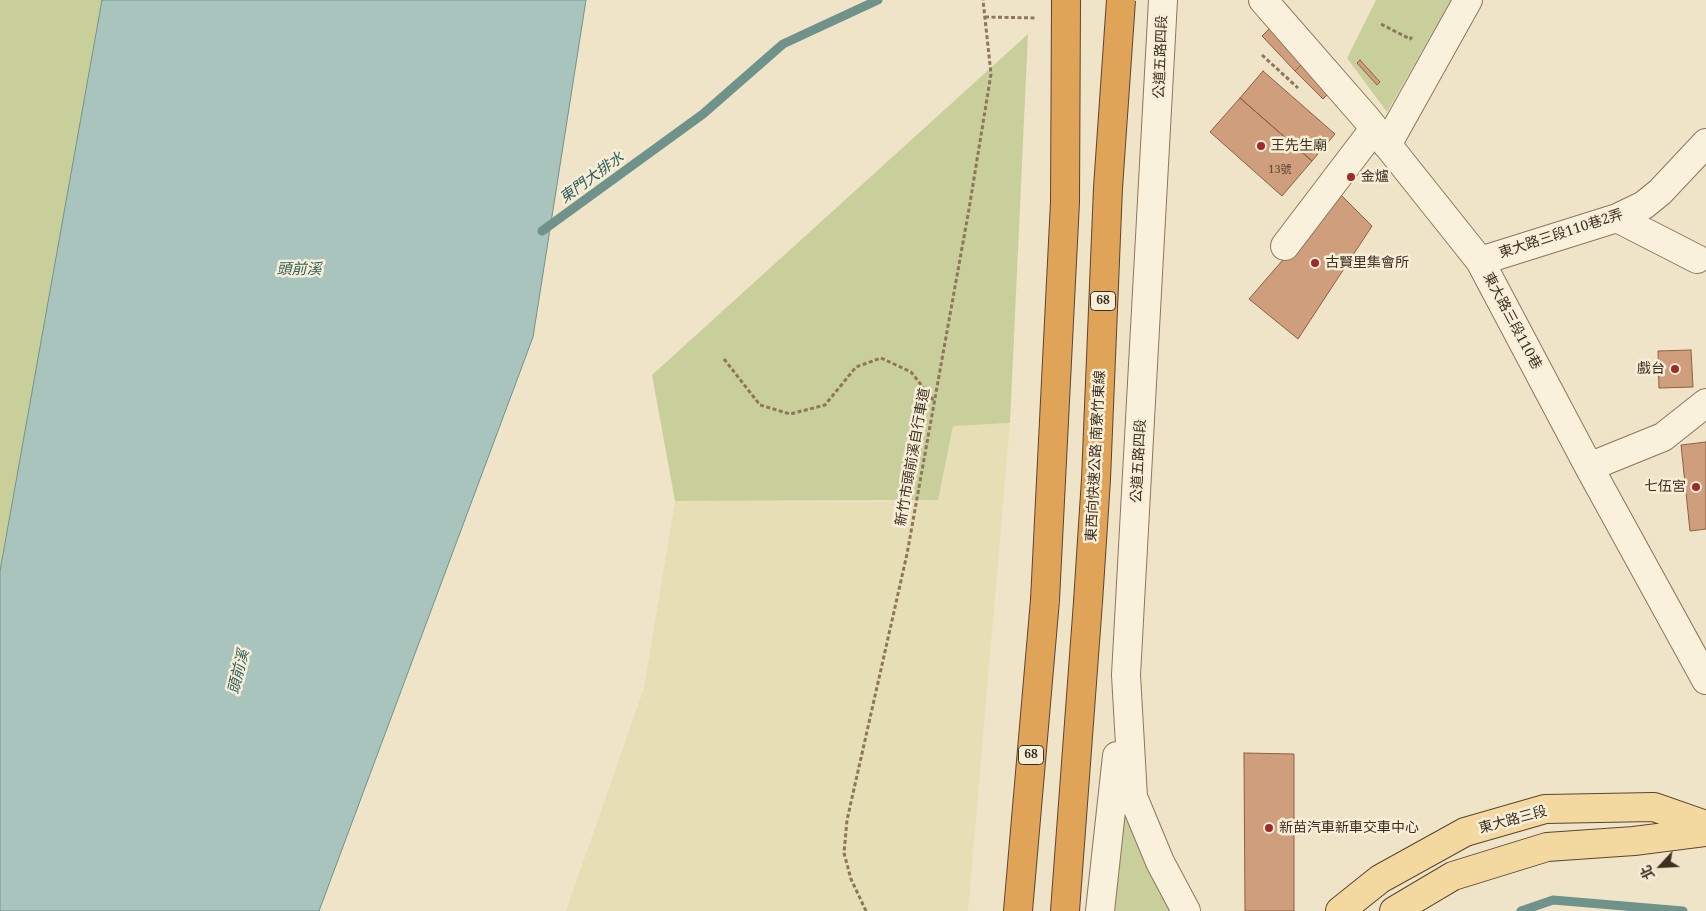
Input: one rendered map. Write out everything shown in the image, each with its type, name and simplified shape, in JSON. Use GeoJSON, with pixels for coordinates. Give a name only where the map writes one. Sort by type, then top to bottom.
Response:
{"type":"FeatureCollection","features":[{"type":"Feature","properties":{"kind":"highway","name":"68"},"geometry":{"type":"LineString","coordinates":[[1018,911],[1045,600],[1065,202],[1066,0]]}},
{"type":"Feature","properties":{"kind":"highway","name":"東西向快速公路 南寮竹東線"},"geometry":{"type":"LineString","coordinates":[[1065,911],[1096,479],[1108,188],[1121,0]]}},
{"type":"Feature","properties":{"kind":"main road","name":"東大路三段"},"geometry":{"type":"LineString","coordinates":[[1340,911],[1380,879],[1465,832],[1545,809],[1654,807],[1706,826]]}},
{"type":"Feature","properties":{"kind":"main road"},"geometry":{"type":"LineString","coordinates":[[1394,911],[1453,876],[1547,847],[1634,841],[1706,832]]}},
{"type":"Feature","properties":{"kind":"street","name":"公道五路四段"},"geometry":{"type":"LineString","coordinates":[[1163,0],[1126,675],[1133,797],[1160,862],[1186,911]]}},
{"type":"Feature","properties":{"kind":"street","name":"東大路三段110巷"},"geometry":{"type":"LineString","coordinates":[[1263,0],[1381,137],[1480,261],[1589,467],[1706,680]]}},
{"type":"Feature","properties":{"kind":"street"},"geometry":{"type":"LineString","coordinates":[[1285,246],[1381,137],[1468,0]]}},
{"type":"Feature","properties":{"kind":"street","name":"東大路三段110巷2弄"},"geometry":{"type":"LineString","coordinates":[[1480,261],[1617,218],[1644,205],[1660,192],[1706,143]]}},
{"type":"Feature","properties":{"kind":"street"},"geometry":{"type":"LineString","coordinates":[[1617,218],[1696,259]]}},
{"type":"Feature","properties":{"kind":"street"},"geometry":{"type":"LineString","coordinates":[[1589,467],[1663,437],[1706,403]]}},
{"type":"Feature","properties":{"kind":"street"},"geometry":{"type":"LineString","coordinates":[[1100,911],[1126,675]]}},
{"type":"Feature","properties":{"kind":"path","name":"新竹市頭前溪自行車道"},"geometry":{"type":"LineString","coordinates":[[866,911],[851,879],[844,854],[847,820],[907,554],[991,74],[984,0]]}},
{"type":"Feature","properties":{"kind":"path"},"geometry":{"type":"LineString","coordinates":[[1382,24],[1410,39],[1415,33]]}},
{"type":"Feature","properties":{"kind":"path"},"geometry":{"type":"LineString","coordinates":[[724,359],[760,405],[790,414],[825,405],[856,367],[882,358],[911,372],[935,401]]}},
{"type":"Feature","properties":{"kind":"shaded area"},"geometry":{"type":"Polygon","coordinates":[[[1010,423],[968,911],[566,911],[644,688],[675,501],[869,502],[937,500],[953,426],[1010,423]]]}},
{"type":"Feature","properties":{"kind":"green space"},"geometry":{"type":"Polygon","coordinates":[[[0,0],[102,0],[0,571],[0,0]]]}},
{"type":"Feature","properties":{"kind":"green space"},"geometry":{"type":"Polygon","coordinates":[[[1376,0],[1451,0],[1387,112],[1347,58],[1376,0]]]}},
{"type":"Feature","properties":{"kind":"green space"},"geometry":{"type":"Polygon","coordinates":[[[1028,34],[1010,423],[953,426],[938,500],[675,501],[652,375],[1028,34]]]}},
{"type":"Feature","properties":{"kind":"green space"},"geometry":{"type":"Polygon","coordinates":[[[1123,808],[1170,911],[1114,911],[1123,808]]]}},
{"type":"Feature","properties":{"kind":"water","name":"頭前溪"},"geometry":{"type":"Polygon","coordinates":[[[102,0],[586,0],[533,337],[319,911],[0,911],[0,571],[102,0]]]}},
{"type":"Feature","properties":{"kind":"building"},"geometry":{"type":"Polygon","coordinates":[[[1275,23],[1308,58],[1295,71],[1262,36],[1275,23]]]}},
{"type":"Feature","properties":{"kind":"building"},"geometry":{"type":"Polygon","coordinates":[[[1308,58],[1336,86],[1323,99],[1295,71],[1308,58]]]}},
{"type":"Feature","properties":{"kind":"building"},"geometry":{"type":"Polygon","coordinates":[[[1360,60],[1380,82],[1377,85],[1357,63],[1360,60]]]}},
{"type":"Feature","properties":{"kind":"building"},"geometry":{"type":"Polygon","coordinates":[[[1263,71],[1335,134],[1312,161],[1240,98],[1263,71]]]}},
{"type":"Feature","properties":{"kind":"building","name":"王先生廟"},"geometry":{"type":"Polygon","coordinates":[[[1240,98],[1312,161],[1282,196],[1210,132],[1240,98]]]}},
{"type":"Feature","properties":{"kind":"building","name":"古賢里集會所"},"geometry":{"type":"Polygon","coordinates":[[[1340,194],[1372,226],[1298,339],[1249,299],[1340,194]]]}},
{"type":"Feature","properties":{"kind":"building","name":"戲台"},"geometry":{"type":"Polygon","coordinates":[[[1691,350],[1693,387],[1659,388],[1658,351],[1691,350]]]}},
{"type":"Feature","properties":{"kind":"building","name":"七伍宮"},"geometry":{"type":"Polygon","coordinates":[[[1706,442],[1706,529],[1690,531],[1681,445],[1706,442]]]}},
{"type":"Feature","properties":{"kind":"building","name":"新苗汽車新車交車中心"},"geometry":{"type":"Polygon","coordinates":[[[1244,753],[1294,754],[1294,911],[1245,911],[1244,753]]]}},
{"type":"Feature","properties":{"kind":"waterway","name":"東門大排水"},"geometry":{"type":"LineString","coordinates":[[542,231],[703,114],[783,44],[878,0]]}},
{"type":"Feature","properties":{"kind":"waterway"},"geometry":{"type":"LineString","coordinates":[[1521,911],[1553,900],[1683,911]]}},
{"type":"Feature","properties":{"kind":"place","name":"王先生廟"},"geometry":{"type":"Point","coordinates":[1261,146]}},
{"type":"Feature","properties":{"kind":"place","name":"金爐"},"geometry":{"type":"Point","coordinates":[1351,177]}},
{"type":"Feature","properties":{"kind":"place","name":"古賢里集會所"},"geometry":{"type":"Point","coordinates":[1315,263]}},
{"type":"Feature","properties":{"kind":"place","name":"戲台"},"geometry":{"type":"Point","coordinates":[1675,369]}},
{"type":"Feature","properties":{"kind":"place","name":"七伍宮"},"geometry":{"type":"Point","coordinates":[1696,487]}},
{"type":"Feature","properties":{"kind":"place","name":"新苗汽車新車交車中心"},"geometry":{"type":"Point","coordinates":[1269,828]}}]}
